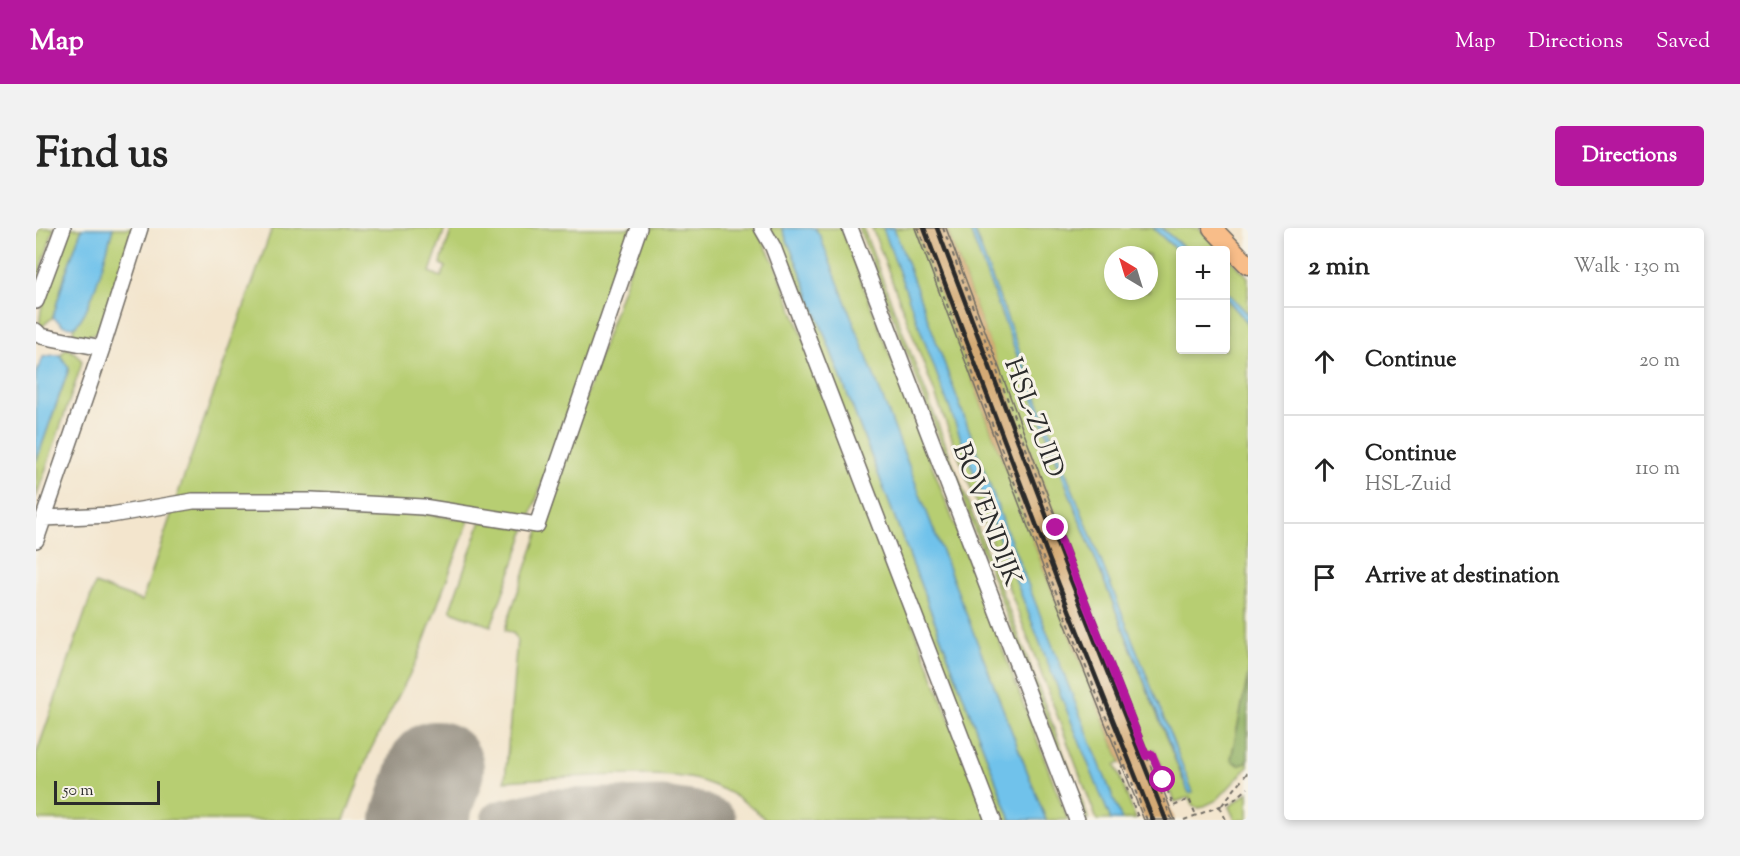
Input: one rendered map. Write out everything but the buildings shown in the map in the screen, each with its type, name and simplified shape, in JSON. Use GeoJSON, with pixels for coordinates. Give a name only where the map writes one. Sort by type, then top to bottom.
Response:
{"type":"FeatureCollection","features":[{"type":"Feature","properties":{"kind":"main road"},"geometry":{"type":"LineString","coordinates":[[1212,228],[1248,266]]}},
{"type":"Feature","properties":{"kind":"street"},"geometry":{"type":"LineString","coordinates":[[36,301],[63,228]]}},
{"type":"Feature","properties":{"kind":"street"},"geometry":{"type":"LineString","coordinates":[[36,540],[102,348],[140,228]]}},
{"type":"Feature","properties":{"kind":"street"},"geometry":{"type":"LineString","coordinates":[[44,518],[111,515],[193,501],[312,501],[423,507],[537,525],[639,228]]}},
{"type":"Feature","properties":{"kind":"street"},"geometry":{"type":"LineString","coordinates":[[762,228],[773,247],[993,820]]}},
{"type":"Feature","properties":{"kind":"street","name":"BOVENDIJK"},"geometry":{"type":"LineString","coordinates":[[850,228],[1077,820]]}},
{"type":"Feature","properties":{"kind":"street"},"geometry":{"type":"LineString","coordinates":[[36,331],[41,336],[102,348]]}},
{"type":"Feature","properties":{"kind":"path","name":"HSL-ZUID"},"geometry":{"type":"LineString","coordinates":[[918,228],[1046,567],[1147,820]]}},
{"type":"Feature","properties":{"kind":"path","name":"HSL-ZUID"},"geometry":{"type":"LineString","coordinates":[[943,228],[1056,528],[1172,820]]}},
{"type":"Feature","properties":{"kind":"path"},"geometry":{"type":"LineString","coordinates":[[1146,756],[1152,754],[1174,806],[1190,799],[1196,815]]}},
{"type":"Feature","properties":{"kind":"path"},"geometry":{"type":"LineString","coordinates":[[1125,765],[1119,768],[1139,820]]}},
{"type":"Feature","properties":{"kind":"path"},"geometry":{"type":"LineString","coordinates":[[1220,807],[1248,772]]}},
{"type":"Feature","properties":{"kind":"path"},"geometry":{"type":"LineString","coordinates":[[1184,820],[1233,801],[1248,788]]}},
{"type":"Feature","properties":{"kind":"path"},"geometry":{"type":"LineString","coordinates":[[1220,807],[1226,820]]}},
{"type":"Feature","properties":{"kind":"green space"},"geometry":{"type":"Polygon","coordinates":[[[40,228],[54,228],[36,285],[36,240],[40,228]]]}},
{"type":"Feature","properties":{"kind":"green space"},"geometry":{"type":"Polygon","coordinates":[[[68,228],[82,228],[53,317],[39,329],[41,310],[68,228]]]}},
{"type":"Feature","properties":{"kind":"green space"},"geometry":{"type":"Polygon","coordinates":[[[113,228],[137,228],[100,331],[88,336],[73,337],[74,327],[81,319],[92,295],[113,228]]]}},
{"type":"Feature","properties":{"kind":"green space"},"geometry":{"type":"Polygon","coordinates":[[[272,228],[445,228],[430,272],[441,277],[446,267],[441,264],[442,259],[452,228],[632,228],[530,518],[175,502],[272,228]]]}},
{"type":"Feature","properties":{"kind":"green space"},"geometry":{"type":"Polygon","coordinates":[[[644,228],[753,228],[757,231],[776,266],[988,820],[766,820],[742,800],[723,790],[694,779],[673,776],[605,776],[505,781],[517,639],[514,634],[505,630],[644,228]]]}},
{"type":"Feature","properties":{"kind":"green space"},"geometry":{"type":"Polygon","coordinates":[[[767,228],[782,228],[799,268],[1011,820],[999,820],[767,228]]]}},
{"type":"Feature","properties":{"kind":"green space"},"geometry":{"type":"Polygon","coordinates":[[[815,228],[841,228],[1068,820],[1046,820],[815,228]]]}},
{"type":"Feature","properties":{"kind":"green space"},"geometry":{"type":"Polygon","coordinates":[[[859,228],[863,228],[1089,820],[1085,820],[859,228]]]}},
{"type":"Feature","properties":{"kind":"green space"},"geometry":{"type":"Polygon","coordinates":[[[872,228],[915,228],[1051,588],[1121,763],[1115,765],[1136,819],[1097,820],[872,228]]]}},
{"type":"Feature","properties":{"kind":"green space"},"geometry":{"type":"Polygon","coordinates":[[[946,228],[969,228],[1075,508],[1183,780],[1192,791],[1058,453],[973,228],[1153,228],[1176,249],[1176,354],[1230,354],[1230,303],[1248,323],[1248,675],[1231,759],[1247,762],[1248,758],[1248,767],[1217,800],[1200,808],[1194,807],[1190,797],[1175,802],[1154,749],[1148,751],[1018,420],[946,228]]]}},
{"type":"Feature","properties":{"kind":"green space"},"geometry":{"type":"Polygon","coordinates":[[[1161,228],[1199,228],[1218,246],[1182,246],[1161,228]]]}},
{"type":"Feature","properties":{"kind":"green space"},"geometry":{"type":"Polygon","coordinates":[[[1230,258],[1248,277],[1248,314],[1230,295],[1230,258]]]}},
{"type":"Feature","properties":{"kind":"green space"},"geometry":{"type":"Polygon","coordinates":[[[67,348],[82,361],[36,498],[36,462],[69,369],[60,355],[67,348]]]}},
{"type":"Feature","properties":{"kind":"green space"},"geometry":{"type":"Polygon","coordinates":[[[193,504],[377,508],[469,520],[417,660],[370,751],[344,820],[36,820],[36,755],[95,584],[142,601],[173,509],[193,504]]]}},
{"type":"Feature","properties":{"kind":"green space"},"geometry":{"type":"Polygon","coordinates":[[[481,521],[526,529],[491,626],[451,611],[481,521]]]}},
{"type":"Feature","properties":{"kind":"green space"},"geometry":{"type":"Polygon","coordinates":[[[1248,675],[1248,758],[1247,762],[1239,765],[1231,760],[1248,675]]]}},
{"type":"Feature","properties":{"kind":"green space"},"geometry":{"type":"Polygon","coordinates":[[[1248,792],[1248,820],[1235,820],[1229,807],[1248,792]]]}},
{"type":"Feature","properties":{"kind":"water"},"geometry":{"type":"Polygon","coordinates":[[[82,228],[113,228],[98,281],[87,308],[74,327],[64,326],[53,317],[82,228]]]}},
{"type":"Feature","properties":{"kind":"water"},"geometry":{"type":"Polygon","coordinates":[[[782,228],[815,228],[820,236],[1046,820],[1011,820],[782,228]]]}},
{"type":"Feature","properties":{"kind":"water"},"geometry":{"type":"Polygon","coordinates":[[[883,228],[894,228],[1006,529],[1122,820],[1111,820],[1081,746],[966,451],[883,228]]]}},
{"type":"Feature","properties":{"kind":"water"},"geometry":{"type":"Polygon","coordinates":[[[969,228],[973,228],[1058,453],[1193,792],[1189,793],[1075,508],[969,228]]]}},
{"type":"Feature","properties":{"kind":"water"},"geometry":{"type":"Polygon","coordinates":[[[1153,228],[1161,228],[1182,246],[1176,246],[1176,249],[1153,228]]]}},
{"type":"Feature","properties":{"kind":"water"},"geometry":{"type":"Polygon","coordinates":[[[1230,295],[1248,314],[1248,323],[1230,303],[1230,295]]]}},
{"type":"Feature","properties":{"kind":"water"},"geometry":{"type":"Polygon","coordinates":[[[60,355],[69,368],[36,462],[36,375],[43,357],[60,355]]]}},
{"type":"Feature","properties":{"kind":"taxiway"},"geometry":{"type":"LineString","coordinates":[[500,820],[552,808],[663,806],[697,811],[717,820]]}},
{"type":"Feature","properties":{"kind":"runway"},"geometry":{"type":"LineString","coordinates":[[419,820],[436,769]]}},
{"type":"Feature","properties":{"kind":"railway"},"geometry":{"type":"LineString","coordinates":[[924,228],[1059,585],[1153,820]]}},
{"type":"Feature","properties":{"kind":"railway"},"geometry":{"type":"LineString","coordinates":[[937,228],[1070,578],[1166,820]]}},
{"type":"Feature","properties":{"kind":"route"},"geometry":{"type":"LineString","coordinates":[[1056,528],[1146,756],[1152,754],[1163,780]]}}]}
